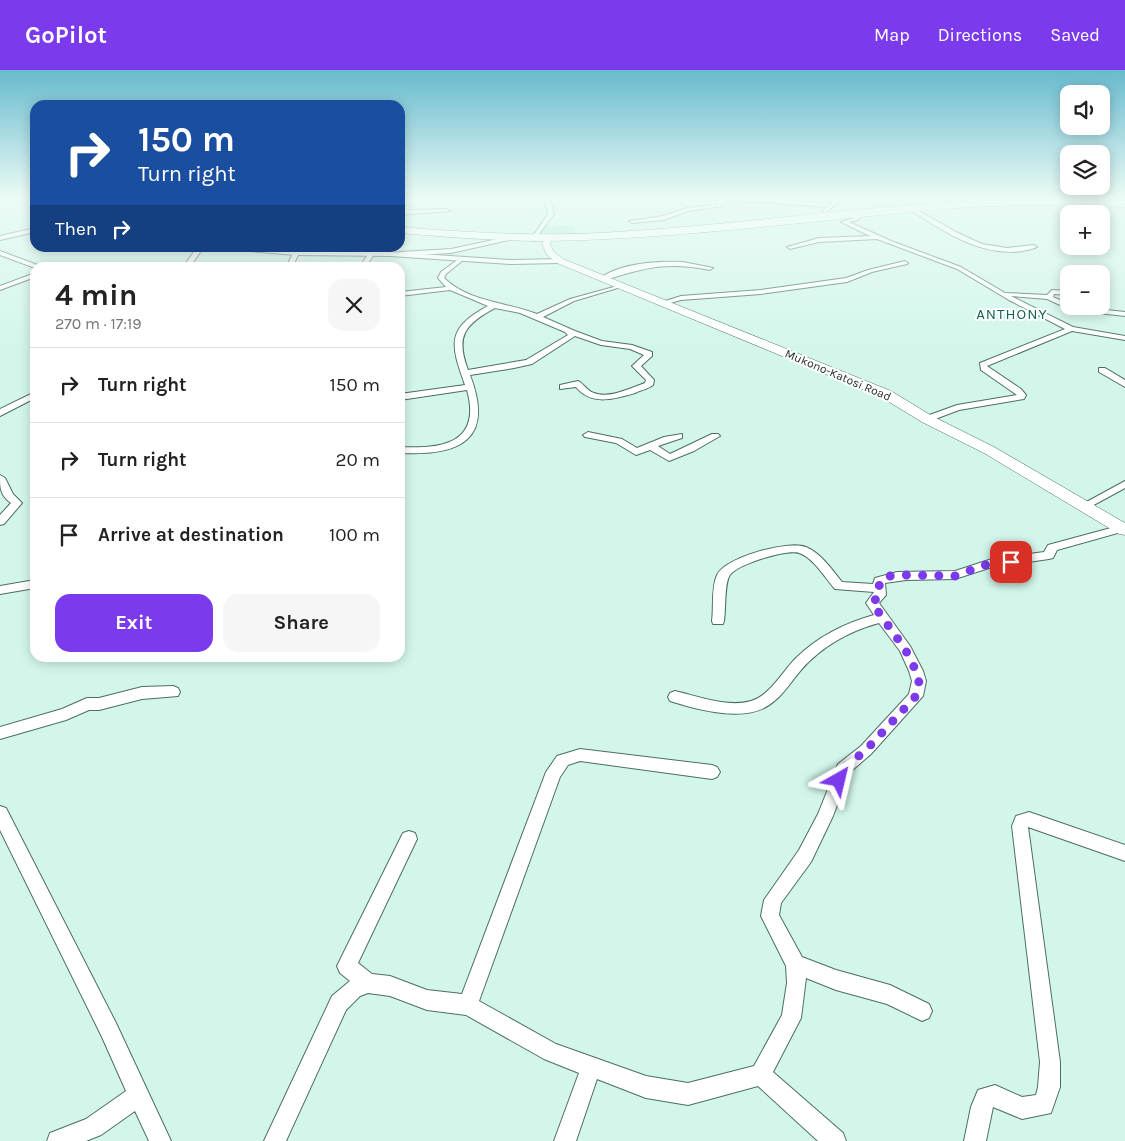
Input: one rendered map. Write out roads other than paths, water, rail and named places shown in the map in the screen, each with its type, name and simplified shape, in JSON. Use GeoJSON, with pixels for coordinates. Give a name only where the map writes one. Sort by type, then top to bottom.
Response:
{"type":"FeatureCollection","features":[{"type":"Feature","properties":{"kind":"main road"},"geometry":{"type":"LineString","coordinates":[[543,247],[547,255],[560,262]]}},
{"type":"Feature","properties":{"kind":"main road","name":"Mukono-Katosi Road"},"geometry":{"type":"LineString","coordinates":[[560,262],[886,394],[928,419],[989,450],[1123,528]]}},
{"type":"Feature","properties":{"kind":"street"},"geometry":{"type":"LineString","coordinates":[[292,262],[296,252],[390,254],[441,252],[466,247]]}},
{"type":"Feature","properties":{"kind":"street"},"geometry":{"type":"LineString","coordinates":[[904,247],[959,268],[1001,293],[1071,329],[1125,338]]}},
{"type":"Feature","properties":{"kind":"street"},"geometry":{"type":"LineString","coordinates":[[986,247],[1011,250],[1034,247]]}},
{"type":"Feature","properties":{"kind":"street"},"geometry":{"type":"LineString","coordinates":[[0,253],[30,264]]}},
{"type":"Feature","properties":{"kind":"street"},"geometry":{"type":"LineString","coordinates":[[366,262],[371,254]]}},
{"type":"Feature","properties":{"kind":"street"},"geometry":{"type":"LineString","coordinates":[[390,254],[460,260],[560,262]]}},
{"type":"Feature","properties":{"kind":"street"},"geometry":{"type":"LineString","coordinates":[[460,260],[441,278],[451,288],[494,306],[510,307],[538,317],[572,333],[600,343],[632,347],[648,354],[636,366],[650,380],[649,385],[613,396],[598,398],[590,396],[578,384],[563,387]]}},
{"type":"Feature","properties":{"kind":"street"},"geometry":{"type":"LineString","coordinates":[[663,303],[688,298],[762,292],[847,280],[870,271],[906,263]]}},
{"type":"Feature","properties":{"kind":"street"},"geometry":{"type":"LineString","coordinates":[[602,279],[622,271],[647,266],[688,264],[710,268]]}},
{"type":"Feature","properties":{"kind":"street"},"geometry":{"type":"LineString","coordinates":[[0,288],[30,277]]}},
{"type":"Feature","properties":{"kind":"street"},"geometry":{"type":"LineString","coordinates":[[538,317],[572,300],[619,286]]}},
{"type":"Feature","properties":{"kind":"street"},"geometry":{"type":"LineString","coordinates":[[405,293],[451,288]]}},
{"type":"Feature","properties":{"kind":"street"},"geometry":{"type":"LineString","coordinates":[[1050,297],[1052,292],[1060,292]]}},
{"type":"Feature","properties":{"kind":"street"},"geometry":{"type":"LineString","coordinates":[[1001,293],[1050,297],[1071,308],[1125,314]]}},
{"type":"Feature","properties":{"kind":"street"},"geometry":{"type":"LineString","coordinates":[[405,450],[446,449],[461,441],[474,424],[475,410],[470,387],[464,374],[458,340],[461,330],[469,322],[494,306]]}},
{"type":"Feature","properties":{"kind":"street"},"geometry":{"type":"LineString","coordinates":[[928,419],[957,408],[1021,397],[1022,395],[1018,391],[988,372],[983,365],[1071,329]]}},
{"type":"Feature","properties":{"kind":"street"},"geometry":{"type":"LineString","coordinates":[[464,374],[529,362],[568,340],[572,333]]}},
{"type":"Feature","properties":{"kind":"street"},"geometry":{"type":"LineString","coordinates":[[1102,370],[1125,384]]}},
{"type":"Feature","properties":{"kind":"street"},"geometry":{"type":"LineString","coordinates":[[405,396],[470,387]]}},
{"type":"Feature","properties":{"kind":"street"},"geometry":{"type":"LineString","coordinates":[[0,413],[30,398]]}},
{"type":"Feature","properties":{"kind":"street"},"geometry":{"type":"LineString","coordinates":[[588,435],[619,441],[636,452],[658,441],[679,436]]}},
{"type":"Feature","properties":{"kind":"street"},"geometry":{"type":"LineString","coordinates":[[651,446],[669,458],[715,436]]}},
{"type":"Feature","properties":{"kind":"street"},"geometry":{"type":"LineString","coordinates":[[0,478],[8,496],[17,503],[0,522]]}},
{"type":"Feature","properties":{"kind":"street"},"geometry":{"type":"LineString","coordinates":[[1086,506],[1125,484]]}},
{"type":"Feature","properties":{"kind":"street"},"geometry":{"type":"LineString","coordinates":[[761,1075],[777,1041],[791,1018],[797,983],[795,964],[770,916],[773,900],[798,864],[806,856],[825,816],[843,769],[866,750],[916,696],[919,681],[916,671],[905,649],[872,603],[880,595],[879,582],[890,576],[955,576],[985,565],[1030,560],[1049,555],[1052,548],[1123,528]]}},
{"type":"Feature","properties":{"kind":"street"},"geometry":{"type":"LineString","coordinates":[[718,621],[724,575],[729,568],[752,558],[797,548],[802,549],[816,561],[839,586],[880,588]]}},
{"type":"Feature","properties":{"kind":"street"},"geometry":{"type":"LineString","coordinates":[[0,590],[30,585]]}},
{"type":"Feature","properties":{"kind":"street"},"geometry":{"type":"LineString","coordinates":[[675,697],[730,707],[751,707],[762,702],[801,662],[844,629],[881,618]]}},
{"type":"Feature","properties":{"kind":"street"},"geometry":{"type":"LineString","coordinates":[[0,733],[66,714],[87,704],[99,704],[142,694],[173,692]]}},
{"type":"Feature","properties":{"kind":"street"},"geometry":{"type":"LineString","coordinates":[[468,1005],[552,777],[557,766],[564,758],[580,755],[712,772]]}},
{"type":"Feature","properties":{"kind":"street"},"geometry":{"type":"LineString","coordinates":[[0,814],[109,1030],[160,1141]]}},
{"type":"Feature","properties":{"kind":"street"},"geometry":{"type":"LineString","coordinates":[[975,1141],[982,1107],[986,1098],[995,1096],[1022,1108],[1043,1105],[1048,1087],[1050,1062],[1020,826],[1022,820],[1029,819],[1125,853]]}},
{"type":"Feature","properties":{"kind":"street"},"geometry":{"type":"LineString","coordinates":[[368,983],[347,966],[409,839]]}},
{"type":"Feature","properties":{"kind":"street"},"geometry":{"type":"LineString","coordinates":[[795,964],[836,980],[890,995],[922,1011]]}},
{"type":"Feature","properties":{"kind":"street"},"geometry":{"type":"LineString","coordinates":[[275,1141],[339,1003],[352,989],[368,983],[390,986],[427,1000],[468,1005],[551,1052],[646,1088],[688,1094],[761,1075]]}},
{"type":"Feature","properties":{"kind":"street"},"geometry":{"type":"LineString","coordinates":[[565,1141],[591,1067]]}},
{"type":"Feature","properties":{"kind":"street"},"geometry":{"type":"LineString","coordinates":[[761,1075],[835,1141]]}},
{"type":"Feature","properties":{"kind":"street"},"geometry":{"type":"LineString","coordinates":[[58,1141],[93,1127],[139,1095]]}},
{"type":"Feature","properties":{"kind":"district","name":"ANTHONY"},"geometry":{"type":"Point","coordinates":[1012,314]}}]}
